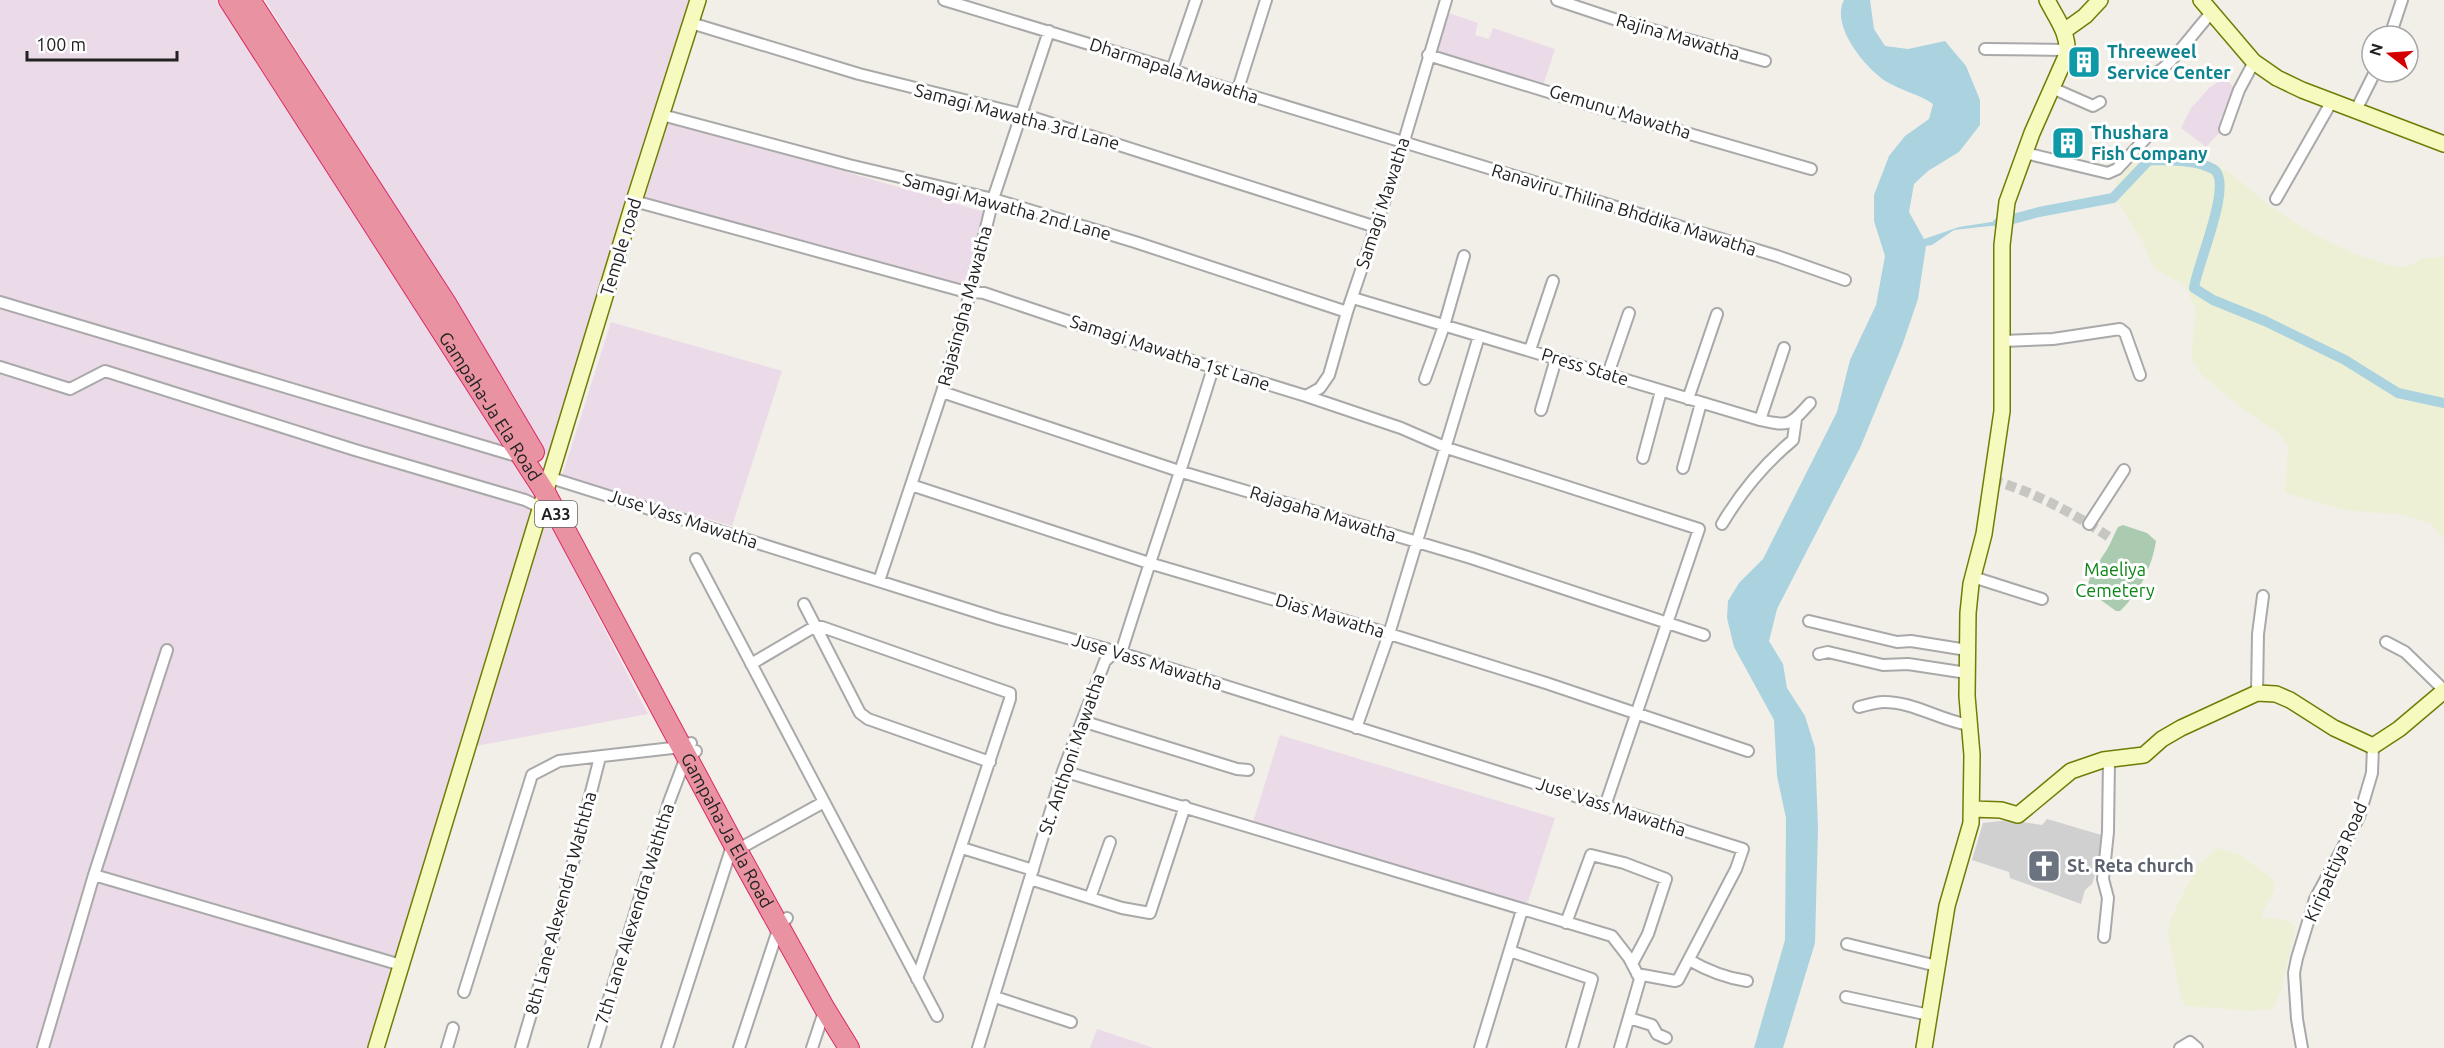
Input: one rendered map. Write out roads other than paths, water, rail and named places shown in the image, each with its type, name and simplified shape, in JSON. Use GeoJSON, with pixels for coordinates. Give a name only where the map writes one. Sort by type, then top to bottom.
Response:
{"type":"FeatureCollection","features":[{"type":"Feature","properties":{"kind":"highway","name":"Gampaha-Ja Ela Road"},"geometry":{"type":"LineString","coordinates":[[229,0],[546,493]]}},
{"type":"Feature","properties":{"kind":"highway","name":"Gampaha-Ja Ela Road"},"geometry":{"type":"LineString","coordinates":[[250,0],[447,305],[546,493],[783,922],[825,1009],[849,1048]]}},
{"type":"Feature","properties":{"kind":"highway","name":"Gampaha-Ja Ela Road"},"geometry":{"type":"LineString","coordinates":[[783,922],[863,1048]]}},
{"type":"Feature","properties":{"kind":"street","name":"Temple road"},"geometry":{"type":"LineString","coordinates":[[376,1048],[634,201],[698,0]]}},
{"type":"Feature","properties":{"kind":"street","name":"Dharmapala Mawatha"},"geometry":{"type":"LineString","coordinates":[[944,0],[980,5],[1049,31],[1237,92],[1403,142]]}},
{"type":"Feature","properties":{"kind":"street"},"geometry":{"type":"LineString","coordinates":[[1172,70],[1196,0]]}},
{"type":"Feature","properties":{"kind":"street"},"geometry":{"type":"LineString","coordinates":[[1237,92],[1266,0]]}},
{"type":"Feature","properties":{"kind":"street","name":"Samagi Mawatha"},"geometry":{"type":"LineString","coordinates":[[1306,396],[1320,388],[1329,375],[1446,0]]}},
{"type":"Feature","properties":{"kind":"street","name":"Rajina Mawatha"},"geometry":{"type":"LineString","coordinates":[[1557,0],[1617,20],[1765,61]]}},
{"type":"Feature","properties":{"kind":"street"},"geometry":{"type":"LineString","coordinates":[[1924,1048],[1947,906],[1971,823],[1967,673],[1968,613],[1973,577],[1984,534],[2002,411],[2004,223],[2007,202],[2067,50],[2064,31],[2047,0]]}},
{"type":"Feature","properties":{"kind":"street"},"geometry":{"type":"LineString","coordinates":[[2064,31],[2085,16],[2100,0]]}},
{"type":"Feature","properties":{"kind":"street"},"geometry":{"type":"LineString","coordinates":[[2201,0],[2213,11],[2254,62],[2277,78],[2444,144]]}},
{"type":"Feature","properties":{"kind":"street"},"geometry":{"type":"LineString","coordinates":[[2394,24],[2402,0]]}},
{"type":"Feature","properties":{"kind":"street"},"geometry":{"type":"LineString","coordinates":[[2159,71],[2165,68],[2213,11]]}},
{"type":"Feature","properties":{"kind":"street","name":"Samagi Mawatha 3rd Lane"},"geometry":{"type":"LineString","coordinates":[[691,23],[859,74],[1020,114],[1376,227]]}},
{"type":"Feature","properties":{"kind":"street","name":"Rajasingha Mawatha"},"geometry":{"type":"LineString","coordinates":[[879,581],[942,392],[971,290],[993,199],[1049,31]]}},
{"type":"Feature","properties":{"kind":"street"},"geometry":{"type":"LineString","coordinates":[[1985,49],[2067,50]]}},
{"type":"Feature","properties":{"kind":"street","name":"Gemunu Mawatha"},"geometry":{"type":"LineString","coordinates":[[1428,55],[1811,169]]}},
{"type":"Feature","properties":{"kind":"street"},"geometry":{"type":"LineString","coordinates":[[2225,129],[2239,90],[2254,62]]}},
{"type":"Feature","properties":{"kind":"street"},"geometry":{"type":"LineString","coordinates":[[2355,110],[2369,84]]}},
{"type":"Feature","properties":{"kind":"street"},"geometry":{"type":"LineString","coordinates":[[2052,88],[2092,106],[2100,102]]}},
{"type":"Feature","properties":{"kind":"street"},"geometry":{"type":"LineString","coordinates":[[2276,199],[2331,101]]}},
{"type":"Feature","properties":{"kind":"street","name":"Samagi Mawatha 2nd Lane"},"geometry":{"type":"LineString","coordinates":[[662,115],[849,165],[993,199],[1135,242],[1347,312]]}},
{"type":"Feature","properties":{"kind":"street"},"geometry":{"type":"LineString","coordinates":[[2025,153],[2108,173],[2117,169],[2145,139]]}},
{"type":"Feature","properties":{"kind":"street","name":"Ranaviru Thilina Bhddika Mawatha"},"geometry":{"type":"LineString","coordinates":[[1403,142],[1536,185],[1766,253],[1845,280]]}},
{"type":"Feature","properties":{"kind":"street","name":"Samagi Mawatha 1st Lane"},"geometry":{"type":"LineString","coordinates":[[634,201],[959,290],[971,290],[1306,396],[1401,428],[1447,447],[1699,530],[1666,623]]}},
{"type":"Feature","properties":{"kind":"street"},"geometry":{"type":"LineString","coordinates":[[1425,379],[1444,326],[1464,256]]}},
{"type":"Feature","properties":{"kind":"street"},"geometry":{"type":"LineString","coordinates":[[1530,350],[1553,280]]}},
{"type":"Feature","properties":{"kind":"street","name":"Press State"},"geometry":{"type":"LineString","coordinates":[[1353,298],[1761,420],[1784,425],[1796,419]]}},
{"type":"Feature","properties":{"kind":"street"},"geometry":{"type":"LineString","coordinates":[[0,302],[523,458]]}},
{"type":"Feature","properties":{"kind":"street"},"geometry":{"type":"LineString","coordinates":[[1608,374],[1629,313]]}},
{"type":"Feature","properties":{"kind":"street"},"geometry":{"type":"LineString","coordinates":[[1688,399],[1717,314]]}},
{"type":"Feature","properties":{"kind":"street"},"geometry":{"type":"LineString","coordinates":[[2003,341],[2053,339],[2120,329],[2125,333],[2140,375]]}},
{"type":"Feature","properties":{"kind":"street"},"geometry":{"type":"LineString","coordinates":[[1356,728],[1389,634],[1479,336]]}},
{"type":"Feature","properties":{"kind":"street"},"geometry":{"type":"LineString","coordinates":[[1761,420],[1784,348]]}},
{"type":"Feature","properties":{"kind":"street"},"geometry":{"type":"LineString","coordinates":[[1540,410],[1556,358]]}},
{"type":"Feature","properties":{"kind":"street","name":"Juse Vass Mawatha"},"geometry":{"type":"LineString","coordinates":[[0,367],[70,389],[105,371],[355,450],[525,500],[546,493],[879,581],[999,619],[1121,653],[1743,849],[1736,869],[1689,960]]}},
{"type":"Feature","properties":{"kind":"street"},"geometry":{"type":"LineString","coordinates":[[1121,653],[1149,563],[1182,472],[1213,368]]}},
{"type":"Feature","properties":{"kind":"street"},"geometry":{"type":"LineString","coordinates":[[1643,458],[1661,391]]}},
{"type":"Feature","properties":{"kind":"street","name":"Rajagaha Mawatha"},"geometry":{"type":"LineString","coordinates":[[942,392],[1182,472],[1471,558],[1704,635]]}},
{"type":"Feature","properties":{"kind":"street"},"geometry":{"type":"LineString","coordinates":[[1683,468],[1701,403]]}},
{"type":"Feature","properties":{"kind":"street"},"geometry":{"type":"LineString","coordinates":[[1722,524],[1739,496],[1793,440],[1796,419],[1810,403]]}},
{"type":"Feature","properties":{"kind":"street"},"geometry":{"type":"LineString","coordinates":[[2089,524],[2124,470]]}},
{"type":"Feature","properties":{"kind":"street","name":"Dias Mawatha"},"geometry":{"type":"LineString","coordinates":[[910,485],[1149,563],[1389,634],[1748,751]]}},
{"type":"Feature","properties":{"kind":"street"},"geometry":{"type":"LineString","coordinates":[[696,559],[936,1016]]}},
{"type":"Feature","properties":{"kind":"street"},"geometry":{"type":"LineString","coordinates":[[1973,577],[2042,599]]}},
{"type":"Feature","properties":{"kind":"street"},"geometry":{"type":"LineString","coordinates":[[2257,693],[2258,634],[2263,596]]}},
{"type":"Feature","properties":{"kind":"street"},"geometry":{"type":"LineString","coordinates":[[804,604],[860,713],[868,719],[990,762]]}},
{"type":"Feature","properties":{"kind":"street"},"geometry":{"type":"LineString","coordinates":[[1809,621],[1897,642],[1911,641],[1967,650]]}},
{"type":"Feature","properties":{"kind":"street"},"geometry":{"type":"LineString","coordinates":[[1605,806],[1666,623]]}},
{"type":"Feature","properties":{"kind":"street"},"geometry":{"type":"LineString","coordinates":[[751,663],[814,627],[833,630],[1010,693],[990,762],[917,979]]}},
{"type":"Feature","properties":{"kind":"street"},"geometry":{"type":"LineString","coordinates":[[1972,809],[2001,810],[2018,815],[2071,771],[2109,759],[2144,755],[2181,728],[2257,693],[2276,694],[2290,700],[2334,728],[2373,746],[2399,729],[2444,690],[2405,652],[2386,642]]}},
{"type":"Feature","properties":{"kind":"street"},"geometry":{"type":"LineString","coordinates":[[43,1048],[94,875],[166,650]]}},
{"type":"Feature","properties":{"kind":"street"},"geometry":{"type":"LineString","coordinates":[[1819,654],[1828,652],[1883,665],[1908,664],[1967,673]]}},
{"type":"Feature","properties":{"kind":"street","name":"St. Anthoni Mawatha"},"geometry":{"type":"LineString","coordinates":[[978,1048],[1063,771],[1105,661],[1114,653],[1121,653]]}},
{"type":"Feature","properties":{"kind":"street"},"geometry":{"type":"LineString","coordinates":[[1859,707],[1882,702],[1909,705],[1954,723],[1969,725]]}},
{"type":"Feature","properties":{"kind":"street"},"geometry":{"type":"LineString","coordinates":[[1082,721],[1237,769],[1248,770]]}},
{"type":"Feature","properties":{"kind":"street","name":"Kiripattiya Road"},"geometry":{"type":"LineString","coordinates":[[2302,1048],[2296,1019],[2294,973],[2297,958],[2315,899],[2346,844],[2361,809],[2372,773],[2373,746]]}},
{"type":"Feature","properties":{"kind":"street"},"geometry":{"type":"LineString","coordinates":[[464,992],[532,775],[559,761],[689,750]]}},
{"type":"Feature","properties":{"kind":"street","name":"7th Lane Alexendra Waththa"},"geometry":{"type":"LineString","coordinates":[[594,1048],[669,802],[689,750]]}},
{"type":"Feature","properties":{"kind":"street","name":"8th Lane Alexendra Waththa"},"geometry":{"type":"LineString","coordinates":[[521,1048],[555,932],[600,757]]}},
{"type":"Feature","properties":{"kind":"street"},"geometry":{"type":"LineString","coordinates":[[2104,936],[2108,898],[2103,879],[2108,832],[2109,759]]}},
{"type":"Feature","properties":{"kind":"street"},"geometry":{"type":"LineString","coordinates":[[1063,771],[1612,936],[1640,979],[1620,1048]]}},
{"type":"Feature","properties":{"kind":"street"},"geometry":{"type":"LineString","coordinates":[[667,1048],[740,844],[824,802]]}},
{"type":"Feature","properties":{"kind":"street"},"geometry":{"type":"LineString","coordinates":[[962,848],[1090,898],[1122,908],[1150,913],[1185,806]]}},
{"type":"Feature","properties":{"kind":"street"},"geometry":{"type":"LineString","coordinates":[[1090,898],[1110,842]]}},
{"type":"Feature","properties":{"kind":"street"},"geometry":{"type":"LineString","coordinates":[[1566,923],[1591,855],[1624,863],[1666,879],[1634,969]]}},
{"type":"Feature","properties":{"kind":"street"},"geometry":{"type":"LineString","coordinates":[[94,875],[401,965]]}},
{"type":"Feature","properties":{"kind":"street"},"geometry":{"type":"LineString","coordinates":[[1480,1048],[1522,910]]}},
{"type":"Feature","properties":{"kind":"street"},"geometry":{"type":"LineString","coordinates":[[739,1048],[783,922]]}},
{"type":"Feature","properties":{"kind":"street"},"geometry":{"type":"LineString","coordinates":[[1847,944],[1937,966]]}},
{"type":"Feature","properties":{"kind":"street"},"geometry":{"type":"LineString","coordinates":[[1510,951],[1592,979],[1572,1048]]}},
{"type":"Feature","properties":{"kind":"street"},"geometry":{"type":"LineString","coordinates":[[1634,969],[1675,981],[1678,980],[1689,960],[1704,969],[1747,981]]}},
{"type":"Feature","properties":{"kind":"street"},"geometry":{"type":"LineString","coordinates":[[994,997],[1071,1022]]}},
{"type":"Feature","properties":{"kind":"street"},"geometry":{"type":"LineString","coordinates":[[1846,997],[1929,1015]]}},
{"type":"Feature","properties":{"kind":"street"},"geometry":{"type":"LineString","coordinates":[[812,1048],[825,1009]]}},
{"type":"Feature","properties":{"kind":"street"},"geometry":{"type":"LineString","coordinates":[[1629,1018],[1652,1025],[1657,1034],[1666,1038]]}},
{"type":"Feature","properties":{"kind":"street"},"geometry":{"type":"LineString","coordinates":[[447,1048],[453,1028]]}},
{"type":"Feature","properties":{"kind":"street"},"geometry":{"type":"LineString","coordinates":[[2180,1048],[2190,1042],[2197,1048]]}},
{"type":"Feature","properties":{"kind":"water"},"geometry":{"type":"Polygon","coordinates":[[[1844,0],[1870,0],[1874,29],[1885,46],[1908,49],[1945,41],[1966,66],[1980,100],[1980,125],[1959,152],[1928,171],[1914,184],[1909,212],[1924,239],[1959,227],[1998,221],[1999,225],[1954,230],[1932,245],[1926,246],[1918,299],[1902,346],[1860,448],[1777,609],[1769,641],[1783,664],[1787,688],[1805,716],[1815,748],[1818,828],[1815,943],[1783,1048],[1754,1048],[1785,940],[1786,818],[1777,776],[1774,720],[1734,647],[1727,618],[1728,601],[1739,583],[1763,559],[1837,412],[1850,360],[1876,305],[1885,256],[1874,221],[1874,195],[1889,156],[1905,136],[1929,119],[1933,104],[1887,82],[1860,57],[1852,46],[1842,22],[1841,10],[1844,0]]]}},
{"type":"Feature","properties":{"kind":"waterway"},"geometry":{"type":"LineString","coordinates":[[1998,223],[2039,212],[2113,198],[2149,160],[2181,161],[2206,166],[2213,169],[2219,177],[2220,190],[2194,288],[2213,300],[2265,321],[2345,360],[2398,393],[2444,403]]}},
{"type":"Feature","properties":{"kind":"tunnel"},"geometry":{"type":"LineString","coordinates":[[1992,480],[2053,504],[2109,537]]}},
{"type":"Feature","properties":{"kind":"place","name":"Threeweel Service Center"},"geometry":{"type":"Point","coordinates":[2084,62]}},
{"type":"Feature","properties":{"kind":"place","name":"Thushara Fish Company"},"geometry":{"type":"Point","coordinates":[2068,143]}},
{"type":"Feature","properties":{"kind":"place","name":"St. Reta church"},"geometry":{"type":"Point","coordinates":[2044,866]}},
{"type":"Feature","properties":{"kind":"park label","name":"Maeliya Cemetery"},"geometry":{"type":"Point","coordinates":[2115,580]}}]}
